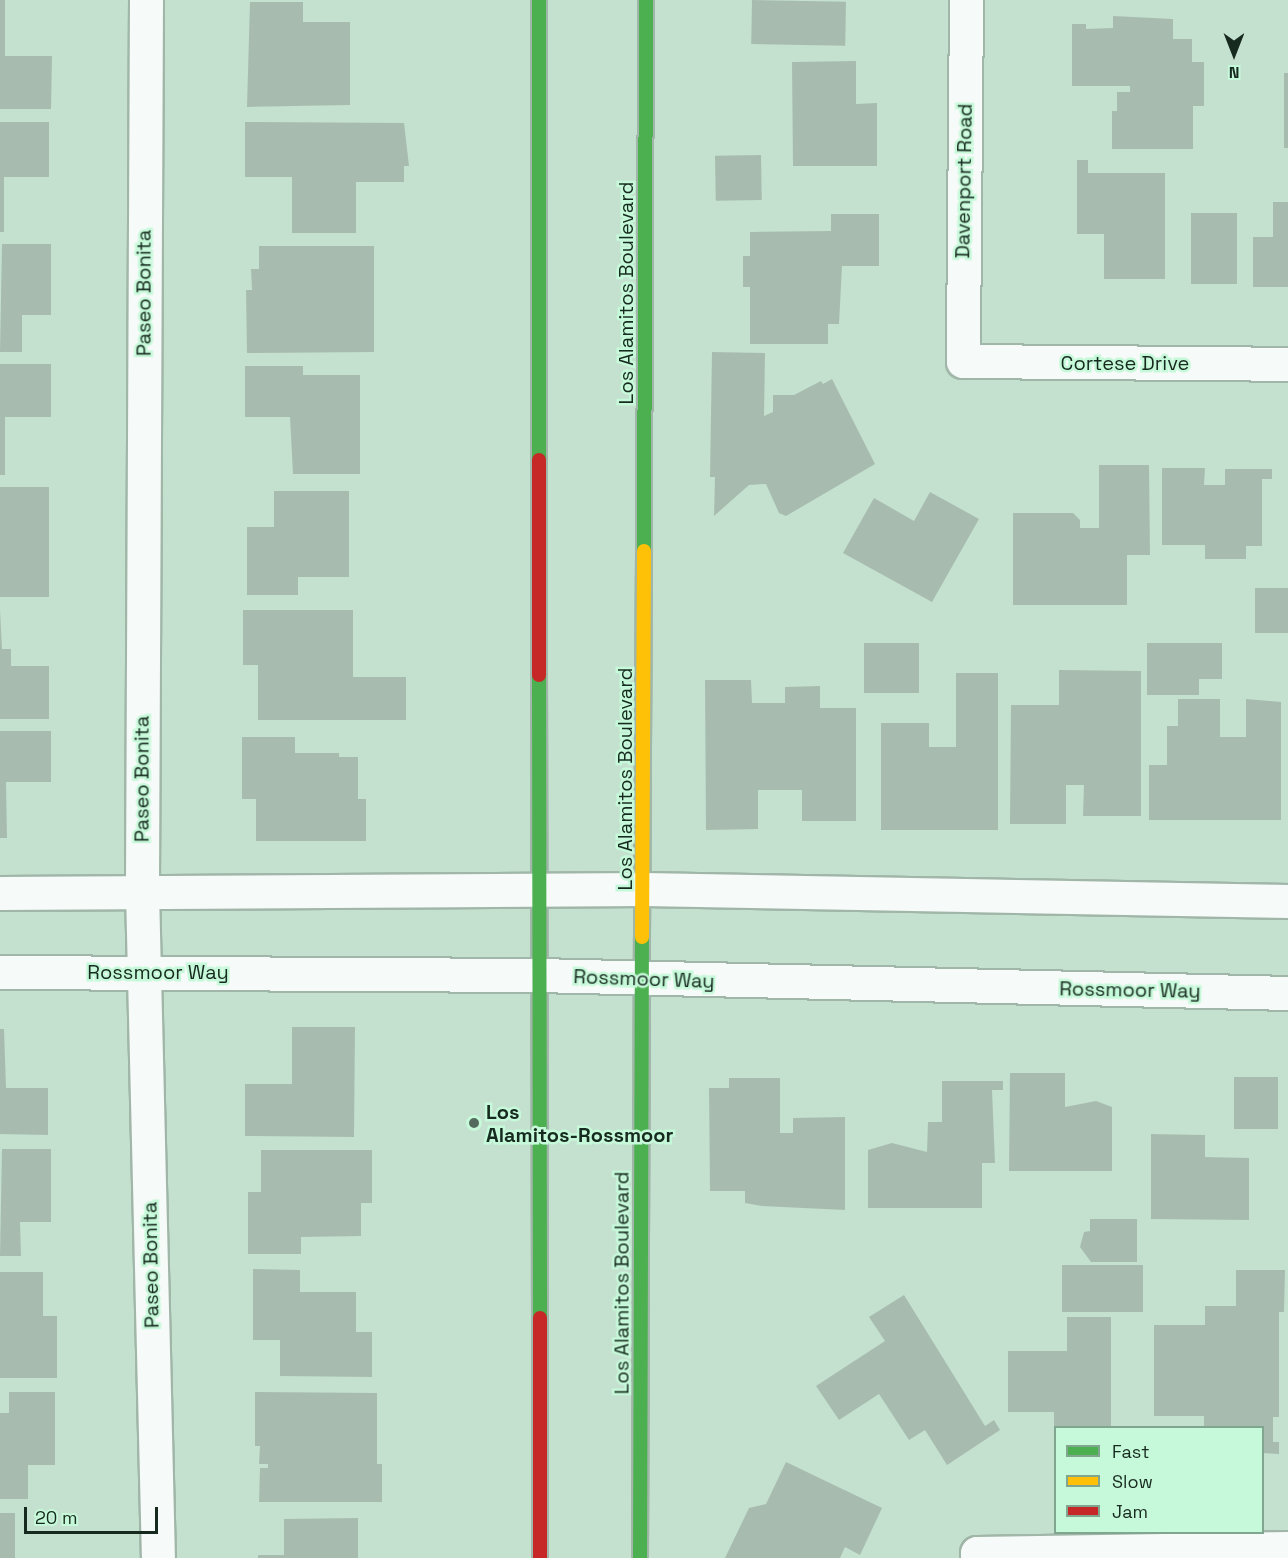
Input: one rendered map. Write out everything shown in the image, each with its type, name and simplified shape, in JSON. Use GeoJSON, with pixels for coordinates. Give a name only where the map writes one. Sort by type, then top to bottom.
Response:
{"type":"FeatureCollection","features":[{"type":"Feature","properties":{"kind":"main road"},"geometry":{"type":"LineString","coordinates":[[539,0],[539,892],[537,975],[540,1558]]}},
{"type":"Feature","properties":{"kind":"main road","name":"Los Alamitos Boulevard"},"geometry":{"type":"LineString","coordinates":[[640,1558],[646,0]]}},
{"type":"Feature","properties":{"kind":"street","name":"Paseo Bonita"},"geometry":{"type":"LineString","coordinates":[[146,0],[142,891],[158,1558]]}},
{"type":"Feature","properties":{"kind":"street","name":"Davenport Road"},"geometry":{"type":"LineString","coordinates":[[963,361],[966,0]]}},
{"type":"Feature","properties":{"kind":"street","name":"Cortese Drive"},"geometry":{"type":"LineString","coordinates":[[963,361],[1288,364]]}},
{"type":"Feature","properties":{"kind":"street"},"geometry":{"type":"LineString","coordinates":[[0,893],[539,892],[644,889],[1288,901]]}},
{"type":"Feature","properties":{"kind":"street","name":"Rossmoor Way"},"geometry":{"type":"LineString","coordinates":[[0,972],[144,971],[537,975],[642,980],[1288,993]]}},
{"type":"Feature","properties":{"kind":"street"},"geometry":{"type":"LineString","coordinates":[[977,1555],[1288,1548]]}},
{"type":"Feature","properties":{"kind":"building"},"geometry":{"type":"Polygon","coordinates":[[[0,0],[5,0],[5,56],[52,56],[51,109],[0,109],[0,0]]]}},
{"type":"Feature","properties":{"kind":"building"},"geometry":{"type":"Polygon","coordinates":[[[752,0],[846,2],[845,46],[751,44],[752,0]]]}},
{"type":"Feature","properties":{"kind":"building"},"geometry":{"type":"Polygon","coordinates":[[[250,2],[303,2],[303,22],[350,22],[350,105],[247,107],[250,2]]]}},
{"type":"Feature","properties":{"kind":"building"},"geometry":{"type":"Polygon","coordinates":[[[1113,16],[1173,19],[1173,39],[1192,39],[1192,62],[1204,62],[1204,106],[1193,106],[1193,149],[1112,149],[1112,111],[1117,111],[1117,92],[1130,92],[1130,86],[1072,86],[1072,24],[1086,24],[1086,29],[1113,28],[1113,16]]]}},
{"type":"Feature","properties":{"kind":"building"},"geometry":{"type":"Polygon","coordinates":[[[856,61],[856,104],[877,103],[877,166],[793,166],[792,62],[856,61]]]}},
{"type":"Feature","properties":{"kind":"building"},"geometry":{"type":"Polygon","coordinates":[[[1284,73],[1288,73],[1288,148],[1284,148],[1284,73]]]}},
{"type":"Feature","properties":{"kind":"building"},"geometry":{"type":"Polygon","coordinates":[[[0,122],[49,122],[49,177],[4,177],[4,232],[0,232],[0,122]]]}},
{"type":"Feature","properties":{"kind":"building"},"geometry":{"type":"Polygon","coordinates":[[[245,122],[404,123],[409,166],[404,166],[404,182],[356,182],[356,233],[292,233],[292,177],[245,177],[245,122]]]}},
{"type":"Feature","properties":{"kind":"building"},"geometry":{"type":"Polygon","coordinates":[[[761,155],[762,200],[716,201],[715,156],[761,155]]]}},
{"type":"Feature","properties":{"kind":"building"},"geometry":{"type":"Polygon","coordinates":[[[1077,160],[1088,160],[1088,173],[1165,173],[1165,279],[1104,279],[1104,234],[1077,234],[1077,160]]]}},
{"type":"Feature","properties":{"kind":"building"},"geometry":{"type":"Polygon","coordinates":[[[1273,202],[1288,202],[1288,287],[1253,287],[1253,237],[1273,237],[1273,202]]]}},
{"type":"Feature","properties":{"kind":"building"},"geometry":{"type":"Polygon","coordinates":[[[1191,213],[1237,213],[1237,284],[1191,284],[1191,213]]]}},
{"type":"Feature","properties":{"kind":"building"},"geometry":{"type":"Polygon","coordinates":[[[831,214],[879,214],[879,266],[842,266],[839,324],[828,324],[828,344],[750,344],[750,287],[743,287],[743,256],[750,256],[750,232],[831,231],[831,214]]]}},
{"type":"Feature","properties":{"kind":"building"},"geometry":{"type":"Polygon","coordinates":[[[2,244],[51,244],[51,315],[22,315],[22,352],[0,352],[2,244]]]}},
{"type":"Feature","properties":{"kind":"building"},"geometry":{"type":"Polygon","coordinates":[[[259,246],[374,246],[374,352],[247,353],[246,290],[252,290],[251,269],[259,269],[259,246]]]}},
{"type":"Feature","properties":{"kind":"building"},"geometry":{"type":"Polygon","coordinates":[[[712,352],[765,353],[764,416],[773,412],[773,395],[794,395],[821,381],[823,384],[832,379],[875,464],[786,516],[779,513],[766,484],[749,485],[714,516],[715,477],[710,477],[712,352]]]}},
{"type":"Feature","properties":{"kind":"building"},"geometry":{"type":"Polygon","coordinates":[[[0,364],[51,364],[51,417],[5,417],[5,475],[0,475],[0,364]]]}},
{"type":"Feature","properties":{"kind":"building"},"geometry":{"type":"Polygon","coordinates":[[[245,366],[303,366],[303,375],[360,375],[360,474],[293,474],[290,417],[245,417],[245,366]]]}},
{"type":"Feature","properties":{"kind":"building"},"geometry":{"type":"Polygon","coordinates":[[[1099,465],[1149,465],[1150,555],[1127,555],[1127,605],[1013,605],[1013,513],[1073,513],[1080,520],[1080,528],[1099,528],[1099,465]]]}},
{"type":"Feature","properties":{"kind":"building"},"geometry":{"type":"Polygon","coordinates":[[[1162,468],[1205,468],[1204,485],[1225,485],[1225,469],[1272,469],[1272,479],[1262,479],[1262,546],[1246,546],[1246,559],[1205,559],[1205,545],[1162,545],[1162,468]]]}},
{"type":"Feature","properties":{"kind":"building"},"geometry":{"type":"Polygon","coordinates":[[[0,487],[49,487],[49,597],[0,597],[0,487]]]}},
{"type":"Feature","properties":{"kind":"building"},"geometry":{"type":"Polygon","coordinates":[[[274,491],[349,491],[349,577],[298,577],[298,595],[247,595],[247,527],[274,527],[274,491]]]}},
{"type":"Feature","properties":{"kind":"building"},"geometry":{"type":"Polygon","coordinates":[[[930,492],[979,519],[932,602],[843,553],[874,498],[914,521],[930,492]]]}},
{"type":"Feature","properties":{"kind":"building"},"geometry":{"type":"Polygon","coordinates":[[[1255,588],[1288,588],[1288,633],[1255,633],[1255,588]]]}},
{"type":"Feature","properties":{"kind":"building"},"geometry":{"type":"Polygon","coordinates":[[[0,610],[2,649],[11,649],[11,666],[49,666],[49,719],[0,719],[0,610]]]}},
{"type":"Feature","properties":{"kind":"building"},"geometry":{"type":"Polygon","coordinates":[[[243,610],[353,610],[353,677],[406,677],[406,720],[258,720],[258,665],[243,665],[243,610]]]}},
{"type":"Feature","properties":{"kind":"building"},"geometry":{"type":"Polygon","coordinates":[[[864,643],[919,643],[919,693],[864,693],[864,643]]]}},
{"type":"Feature","properties":{"kind":"building"},"geometry":{"type":"Polygon","coordinates":[[[1147,643],[1222,643],[1222,679],[1199,679],[1199,695],[1147,695],[1147,643]]]}},
{"type":"Feature","properties":{"kind":"building"},"geometry":{"type":"Polygon","coordinates":[[[1059,670],[1141,671],[1141,816],[1083,816],[1084,785],[1066,785],[1066,824],[1010,824],[1011,705],[1059,705],[1059,670]]]}},
{"type":"Feature","properties":{"kind":"building"},"geometry":{"type":"Polygon","coordinates":[[[956,673],[998,673],[998,830],[881,830],[881,723],[929,723],[929,747],[956,747],[956,673]]]}},
{"type":"Feature","properties":{"kind":"building"},"geometry":{"type":"Polygon","coordinates":[[[705,680],[751,680],[752,703],[785,703],[785,687],[820,686],[820,708],[856,708],[856,821],[802,821],[802,790],[758,790],[758,829],[706,830],[705,680]]]}},
{"type":"Feature","properties":{"kind":"building"},"geometry":{"type":"Polygon","coordinates":[[[1178,699],[1220,699],[1220,737],[1246,737],[1246,699],[1281,702],[1281,820],[1149,820],[1149,765],[1167,765],[1167,726],[1178,726],[1178,699]]]}},
{"type":"Feature","properties":{"kind":"building"},"geometry":{"type":"Polygon","coordinates":[[[0,731],[51,731],[51,782],[6,782],[7,838],[0,838],[0,731]]]}},
{"type":"Feature","properties":{"kind":"building"},"geometry":{"type":"Polygon","coordinates":[[[242,737],[295,737],[295,753],[339,753],[339,757],[358,757],[358,799],[366,799],[366,841],[256,841],[256,799],[242,799],[242,737]]]}},
{"type":"Feature","properties":{"kind":"building"},"geometry":{"type":"Polygon","coordinates":[[[292,1027],[355,1027],[354,1137],[245,1136],[245,1084],[292,1084],[292,1027]]]}},
{"type":"Feature","properties":{"kind":"building"},"geometry":{"type":"Polygon","coordinates":[[[0,1029],[4,1029],[6,1088],[48,1088],[48,1135],[0,1134],[0,1029]]]}},
{"type":"Feature","properties":{"kind":"building"},"geometry":{"type":"Polygon","coordinates":[[[1010,1073],[1065,1073],[1065,1107],[1096,1101],[1112,1107],[1112,1171],[1009,1171],[1010,1073]]]}},
{"type":"Feature","properties":{"kind":"building"},"geometry":{"type":"Polygon","coordinates":[[[1234,1077],[1278,1077],[1278,1129],[1234,1129],[1234,1077]]]}},
{"type":"Feature","properties":{"kind":"building"},"geometry":{"type":"Polygon","coordinates":[[[729,1078],[780,1078],[780,1133],[793,1133],[793,1118],[845,1117],[845,1210],[762,1206],[745,1203],[745,1191],[710,1191],[709,1088],[729,1088],[729,1078]]]}},
{"type":"Feature","properties":{"kind":"building"},"geometry":{"type":"Polygon","coordinates":[[[942,1081],[1003,1081],[1003,1090],[992,1090],[995,1163],[982,1163],[982,1208],[868,1208],[868,1150],[892,1143],[927,1152],[928,1122],[942,1122],[942,1081]]]}},
{"type":"Feature","properties":{"kind":"building"},"geometry":{"type":"Polygon","coordinates":[[[1151,1134],[1205,1135],[1205,1157],[1249,1158],[1249,1220],[1151,1219],[1151,1134]]]}},
{"type":"Feature","properties":{"kind":"building"},"geometry":{"type":"Polygon","coordinates":[[[2,1149],[51,1149],[51,1222],[20,1222],[21,1256],[0,1256],[2,1149]]]}},
{"type":"Feature","properties":{"kind":"building"},"geometry":{"type":"Polygon","coordinates":[[[261,1150],[372,1150],[372,1203],[361,1203],[361,1236],[301,1237],[301,1254],[248,1254],[248,1192],[261,1192],[261,1150]]]}},
{"type":"Feature","properties":{"kind":"building"},"geometry":{"type":"Polygon","coordinates":[[[1090,1219],[1137,1219],[1137,1262],[1091,1262],[1080,1247],[1084,1232],[1090,1231],[1090,1219]]]}},
{"type":"Feature","properties":{"kind":"building"},"geometry":{"type":"Polygon","coordinates":[[[1062,1265],[1143,1265],[1143,1312],[1062,1312],[1062,1265]]]}},
{"type":"Feature","properties":{"kind":"building"},"geometry":{"type":"Polygon","coordinates":[[[253,1269],[300,1270],[300,1292],[356,1292],[356,1332],[372,1332],[372,1377],[280,1376],[280,1340],[253,1340],[253,1269]]]}},
{"type":"Feature","properties":{"kind":"building"},"geometry":{"type":"Polygon","coordinates":[[[1236,1270],[1285,1270],[1284,1312],[1279,1312],[1279,1417],[1273,1417],[1273,1442],[1279,1442],[1279,1454],[1264,1453],[1264,1426],[1204,1426],[1204,1416],[1154,1416],[1154,1325],[1205,1325],[1205,1306],[1236,1306],[1236,1270]]]}},
{"type":"Feature","properties":{"kind":"building"},"geometry":{"type":"Polygon","coordinates":[[[0,1272],[43,1272],[43,1316],[57,1316],[57,1378],[0,1378],[0,1272]]]}},
{"type":"Feature","properties":{"kind":"building"},"geometry":{"type":"Polygon","coordinates":[[[904,1295],[985,1426],[994,1420],[1000,1430],[947,1465],[925,1430],[909,1440],[879,1394],[839,1420],[816,1386],[885,1341],[869,1317],[904,1295]]]}},
{"type":"Feature","properties":{"kind":"building"},"geometry":{"type":"Polygon","coordinates":[[[1067,1317],[1111,1317],[1111,1426],[1054,1426],[1054,1412],[1008,1412],[1008,1351],[1067,1351],[1067,1317]]]}},
{"type":"Feature","properties":{"kind":"building"},"geometry":{"type":"Polygon","coordinates":[[[9,1392],[55,1392],[55,1465],[28,1465],[28,1499],[0,1499],[0,1413],[9,1413],[9,1392]]]}},
{"type":"Feature","properties":{"kind":"building"},"geometry":{"type":"Polygon","coordinates":[[[255,1392],[377,1393],[377,1464],[382,1464],[382,1502],[259,1502],[260,1468],[268,1468],[268,1464],[259,1464],[260,1446],[255,1446],[255,1392]]]}},
{"type":"Feature","properties":{"kind":"building"},"geometry":{"type":"Polygon","coordinates":[[[786,1462],[882,1508],[860,1555],[845,1547],[840,1558],[725,1558],[749,1508],[766,1504],[786,1462]]]}},
{"type":"Feature","properties":{"kind":"building"},"geometry":{"type":"Polygon","coordinates":[[[0,1513],[15,1513],[15,1558],[0,1558],[0,1513]]]}},
{"type":"Feature","properties":{"kind":"building"},"geometry":{"type":"Polygon","coordinates":[[[358,1518],[358,1558],[258,1558],[258,1555],[284,1555],[284,1519],[358,1518]]]}},
{"type":"Feature","properties":{"kind":"traffic: fast"},"geometry":{"type":"LineString","coordinates":[[539,0],[539,460]]}},
{"type":"Feature","properties":{"kind":"traffic: fast"},"geometry":{"type":"LineString","coordinates":[[644,551],[646,0]]}},
{"type":"Feature","properties":{"kind":"traffic: fast"},"geometry":{"type":"LineString","coordinates":[[539,675],[540,1318]]}},
{"type":"Feature","properties":{"kind":"traffic: fast"},"geometry":{"type":"LineString","coordinates":[[640,1558],[642,937]]}},
{"type":"Feature","properties":{"kind":"traffic: slow"},"geometry":{"type":"LineString","coordinates":[[642,937],[644,551]]}},
{"type":"Feature","properties":{"kind":"traffic: jam"},"geometry":{"type":"LineString","coordinates":[[539,460],[539,675]]}},
{"type":"Feature","properties":{"kind":"traffic: jam"},"geometry":{"type":"LineString","coordinates":[[540,1318],[540,1558]]}},
{"type":"Feature","properties":{"kind":"place","name":"Los Alamitos-Rossmoor"},"geometry":{"type":"Point","coordinates":[474,1123]}}]}
